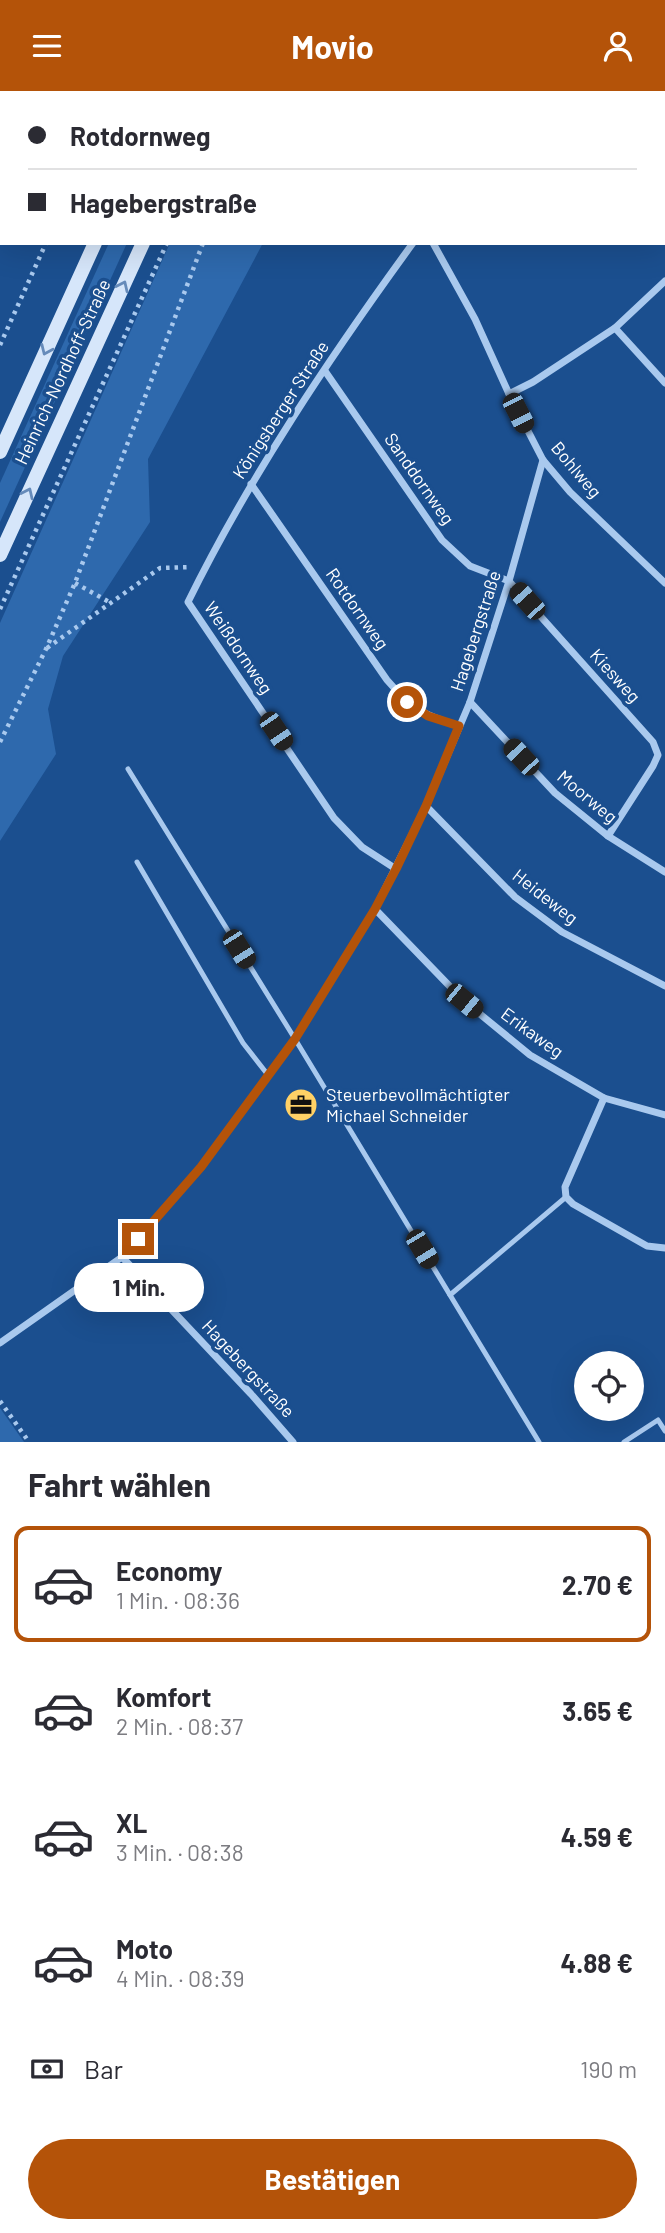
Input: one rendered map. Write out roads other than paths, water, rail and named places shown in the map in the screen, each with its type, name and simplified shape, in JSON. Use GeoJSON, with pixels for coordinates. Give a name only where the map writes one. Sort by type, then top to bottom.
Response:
{"type":"FeatureCollection","features":[{"type":"Feature","properties":{"kind":"main road","name":"Heinrich-Nordhoff-Straße"},"geometry":{"type":"LineString","coordinates":[[0,452],[94,245]]}},
{"type":"Feature","properties":{"kind":"main road","name":"Heinrich-Nordhoff-Straße"},"geometry":{"type":"LineString","coordinates":[[0,555],[142,245]]}},
{"type":"Feature","properties":{"kind":"street","name":"Königsberger Straße"},"geometry":{"type":"LineString","coordinates":[[188,602],[251,484],[360,315],[412,245]]}},
{"type":"Feature","properties":{"kind":"street","name":"Bohlweg"},"geometry":{"type":"LineString","coordinates":[[434,245],[475,320],[543,460],[570,492],[665,583]]}},
{"type":"Feature","properties":{"kind":"street"},"geometry":{"type":"LineString","coordinates":[[509,394],[615,328],[665,281]]}},
{"type":"Feature","properties":{"kind":"street"},"geometry":{"type":"LineString","coordinates":[[615,328],[665,383]]}},
{"type":"Feature","properties":{"kind":"street","name":"Sanddornweg"},"geometry":{"type":"LineString","coordinates":[[325,371],[442,540],[470,566],[509,581]]}},
{"type":"Feature","properties":{"kind":"street","name":"Hagebergstraße"},"geometry":{"type":"LineString","coordinates":[[0,1343],[122,1257],[201,1167],[295,1039],[375,909],[426,806],[470,702],[509,581],[543,460]]}},
{"type":"Feature","properties":{"kind":"street","name":"Rotdornweg"},"geometry":{"type":"LineString","coordinates":[[251,484],[387,680],[407,702],[428,716],[459,726]]}},
{"type":"Feature","properties":{"kind":"street","name":"Kiesweg"},"geometry":{"type":"LineString","coordinates":[[509,581],[653,742],[658,755],[653,766],[608,836]]}},
{"type":"Feature","properties":{"kind":"street","name":"Weißdornweg"},"geometry":{"type":"LineString","coordinates":[[188,602],[334,818],[362,847],[396,869]]}},
{"type":"Feature","properties":{"kind":"street","name":"Moorweg"},"geometry":{"type":"LineString","coordinates":[[470,702],[555,793],[608,836],[665,872]]}},
{"type":"Feature","properties":{"kind":"street","name":"Heideweg"},"geometry":{"type":"LineString","coordinates":[[426,806],[515,897],[562,932],[665,986]]}},
{"type":"Feature","properties":{"kind":"street","name":"Erikaweg"},"geometry":{"type":"LineString","coordinates":[[375,909],[464,1001],[530,1055],[604,1098],[665,1115]]}},
{"type":"Feature","properties":{"kind":"street"},"geometry":{"type":"LineString","coordinates":[[604,1098],[565,1187],[566,1197],[573,1204],[647,1246],[665,1248]]}},
{"type":"Feature","properties":{"kind":"street","name":"Hagebergstraße"},"geometry":{"type":"LineString","coordinates":[[122,1257],[293,1442]]}},
{"type":"Feature","properties":{"kind":"lane"},"geometry":{"type":"LineString","coordinates":[[128,769],[539,1442]]}},
{"type":"Feature","properties":{"kind":"lane"},"geometry":{"type":"LineString","coordinates":[[137,862],[243,1043],[268,1075]]}},
{"type":"Feature","properties":{"kind":"lane"},"geometry":{"type":"LineString","coordinates":[[450,1295],[566,1197]]}},
{"type":"Feature","properties":{"kind":"lane"},"geometry":{"type":"LineString","coordinates":[[624,1442],[658,1420],[665,1431]]}},
{"type":"Feature","properties":{"kind":"place","name":"Steuerbevollmächtigter Michael Schneider"},"geometry":{"type":"Point","coordinates":[301,1105]}}]}
